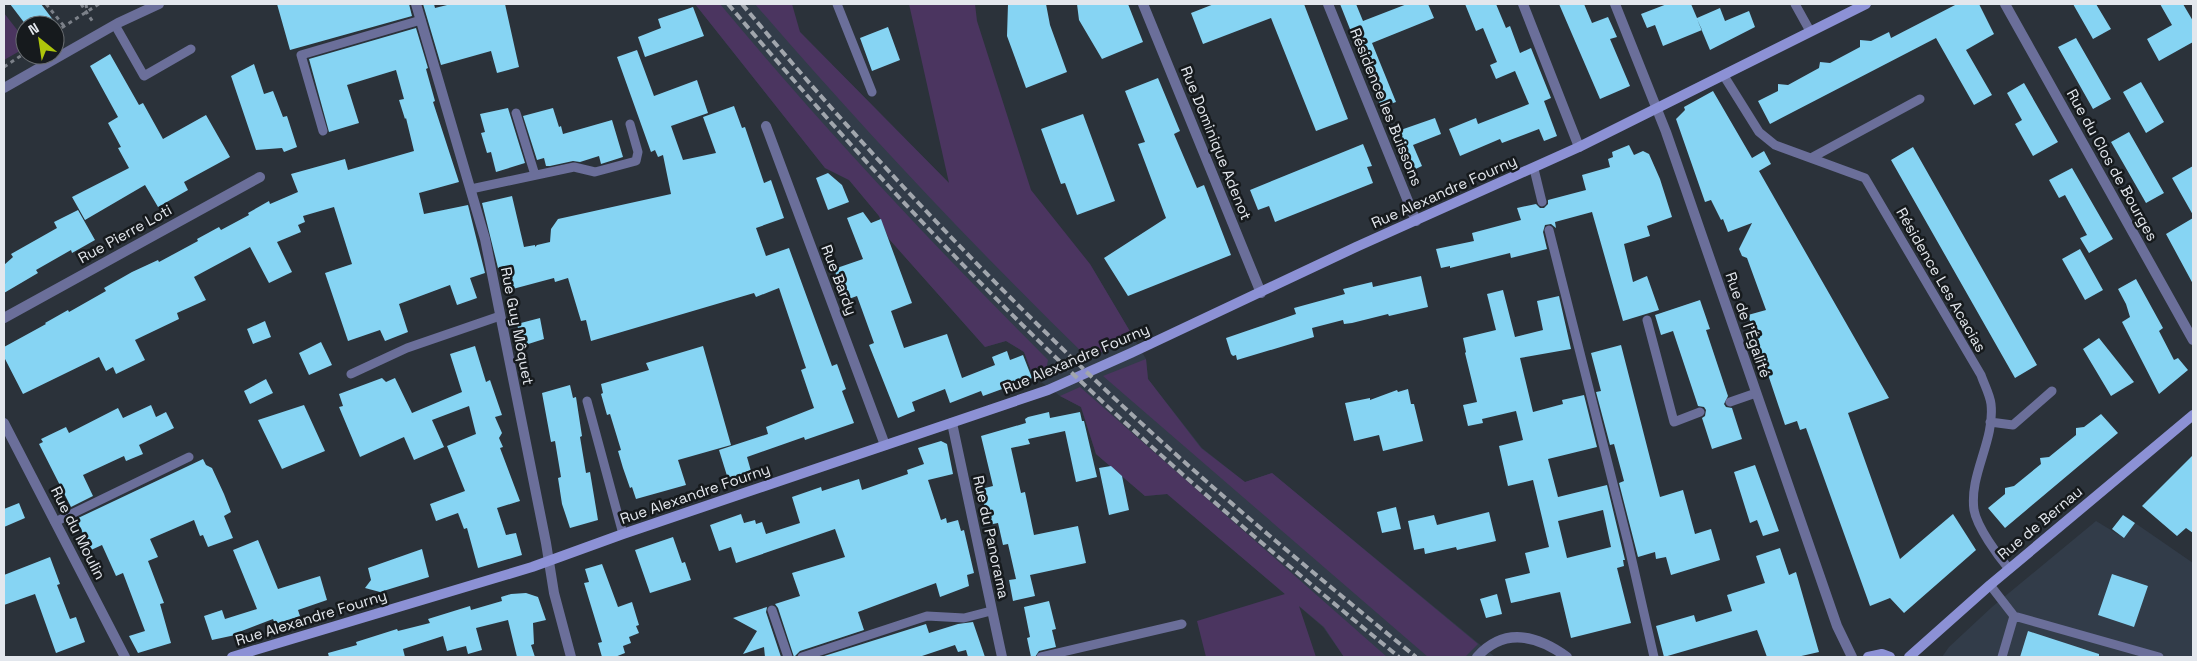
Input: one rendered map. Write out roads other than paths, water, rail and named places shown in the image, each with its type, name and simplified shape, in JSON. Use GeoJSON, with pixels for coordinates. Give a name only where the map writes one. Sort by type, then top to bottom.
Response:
{"type":"FeatureCollection","features":[{"type":"Feature","properties":{"kind":"street"},"geometry":{"type":"LineString","coordinates":[[4,88],[115,25],[159,4]]}},
{"type":"Feature","properties":{"kind":"street","name":"Rue Guy Môquet"},"geometry":{"type":"LineString","coordinates":[[416,4],[485,239],[546,543],[548,562],[569,657]]}},
{"type":"Feature","properties":{"kind":"street","name":"Rue Dominique Adenot"},"geometry":{"type":"LineString","coordinates":[[1143,4],[1261,293]]}},
{"type":"Feature","properties":{"kind":"street","name":"Résidence les Buissons"},"geometry":{"type":"LineString","coordinates":[[1328,4],[1416,221]]}},
{"type":"Feature","properties":{"kind":"street"},"geometry":{"type":"LineString","coordinates":[[1523,4],[1579,148]]}},
{"type":"Feature","properties":{"kind":"street","name":"Rue de l'Égalité"},"geometry":{"type":"LineString","coordinates":[[1615,4],[1658,108],[1837,626],[1852,657]]}},
{"type":"Feature","properties":{"kind":"street","name":"Rue Alexandre Fourny"},"geometry":{"type":"LineString","coordinates":[[232,657],[548,562],[623,534],[1048,390],[1579,148],[1866,4]]}},
{"type":"Feature","properties":{"kind":"street","name":"Rue du Clos de Bourges"},"geometry":{"type":"LineString","coordinates":[[2005,4],[2193,340]]}},
{"type":"Feature","properties":{"kind":"street","name":"Rue Bardy"},"geometry":{"type":"LineString","coordinates":[[766,126],[885,445]]}},
{"type":"Feature","properties":{"kind":"street","name":"Rue Pierre Loti"},"geometry":{"type":"LineString","coordinates":[[4,318],[260,177]]}},
{"type":"Feature","properties":{"kind":"street","name":"Rue de Bernau"},"geometry":{"type":"LineString","coordinates":[[1910,657],[1990,585],[2193,415]]}},
{"type":"Feature","properties":{"kind":"street","name":"Rue du Moulin"},"geometry":{"type":"LineString","coordinates":[[4,423],[125,657]]}},
{"type":"Feature","properties":{"kind":"street","name":"Rue du Panorama"},"geometry":{"type":"LineString","coordinates":[[952,423],[1002,657]]}},
{"type":"Feature","properties":{"kind":"street"},"geometry":{"type":"LineString","coordinates":[[1478,656],[1492,645],[1506,638],[1523,636],[1552,646],[1567,657]]}},
{"type":"Feature","properties":{"kind":"street"},"geometry":{"type":"LineString","coordinates":[[1868,657],[1882,654],[1890,657]]}},
{"type":"Feature","properties":{"kind":"lane"},"geometry":{"type":"LineString","coordinates":[[837,4],[872,92]]}},
{"type":"Feature","properties":{"kind":"lane"},"geometry":{"type":"LineString","coordinates":[[1795,4],[1810,31]]}},
{"type":"Feature","properties":{"kind":"lane"},"geometry":{"type":"LineString","coordinates":[[323,131],[302,55],[421,20]]}},
{"type":"Feature","properties":{"kind":"lane"},"geometry":{"type":"LineString","coordinates":[[115,25],[144,76],[191,49]]}},
{"type":"Feature","properties":{"kind":"lane","name":"Résidence Les Acacias"},"geometry":{"type":"LineString","coordinates":[[1724,76],[1759,132],[1776,145],[1865,178],[1981,375],[1991,404],[1989,435],[1976,480],[1974,511],[1992,550],[2009,569]]}},
{"type":"Feature","properties":{"kind":"lane"},"geometry":{"type":"LineString","coordinates":[[1811,158],[1920,99]]}},
{"type":"Feature","properties":{"kind":"lane"},"geometry":{"type":"LineString","coordinates":[[516,113],[535,175]]}},
{"type":"Feature","properties":{"kind":"lane"},"geometry":{"type":"LineString","coordinates":[[471,189],[574,167],[595,172],[636,161],[638,152],[630,124]]}},
{"type":"Feature","properties":{"kind":"lane"},"geometry":{"type":"LineString","coordinates":[[1534,169],[1542,202]]}},
{"type":"Feature","properties":{"kind":"lane"},"geometry":{"type":"LineString","coordinates":[[1549,230],[1628,543],[1654,657]]}},
{"type":"Feature","properties":{"kind":"lane"},"geometry":{"type":"LineString","coordinates":[[351,374],[407,348],[500,316]]}},
{"type":"Feature","properties":{"kind":"lane"},"geometry":{"type":"LineString","coordinates":[[1647,320],[1674,422],[1700,412]]}},
{"type":"Feature","properties":{"kind":"lane"},"geometry":{"type":"LineString","coordinates":[[1990,422],[2013,425],[2052,391]]}},
{"type":"Feature","properties":{"kind":"lane"},"geometry":{"type":"LineString","coordinates":[[1730,402],[1756,393]]}},
{"type":"Feature","properties":{"kind":"lane"},"geometry":{"type":"LineString","coordinates":[[587,401],[623,534]]}},
{"type":"Feature","properties":{"kind":"lane"},"geometry":{"type":"LineString","coordinates":[[55,522],[189,457]]}},
{"type":"Feature","properties":{"kind":"lane"},"geometry":{"type":"LineString","coordinates":[[1990,585],[2014,616],[2159,657]]}},
{"type":"Feature","properties":{"kind":"lane"},"geometry":{"type":"LineString","coordinates":[[772,610],[788,657]]}},
{"type":"Feature","properties":{"kind":"lane"},"geometry":{"type":"LineString","coordinates":[[802,657],[927,616],[964,618],[991,611]]}},
{"type":"Feature","properties":{"kind":"lane"},"geometry":{"type":"LineString","coordinates":[[2002,657],[2014,616]]}},
{"type":"Feature","properties":{"kind":"lane"},"geometry":{"type":"LineString","coordinates":[[1041,657],[1182,624]]}},
{"type":"Feature","properties":{"kind":"railway"},"geometry":{"type":"LineString","coordinates":[[728,4],[818,108],[911,210],[1056,358],[1214,502],[1399,657]]}},
{"type":"Feature","properties":{"kind":"railway"},"geometry":{"type":"LineString","coordinates":[[742,4],[830,106],[921,206],[1063,350],[1224,496],[1416,657]]}}]}
